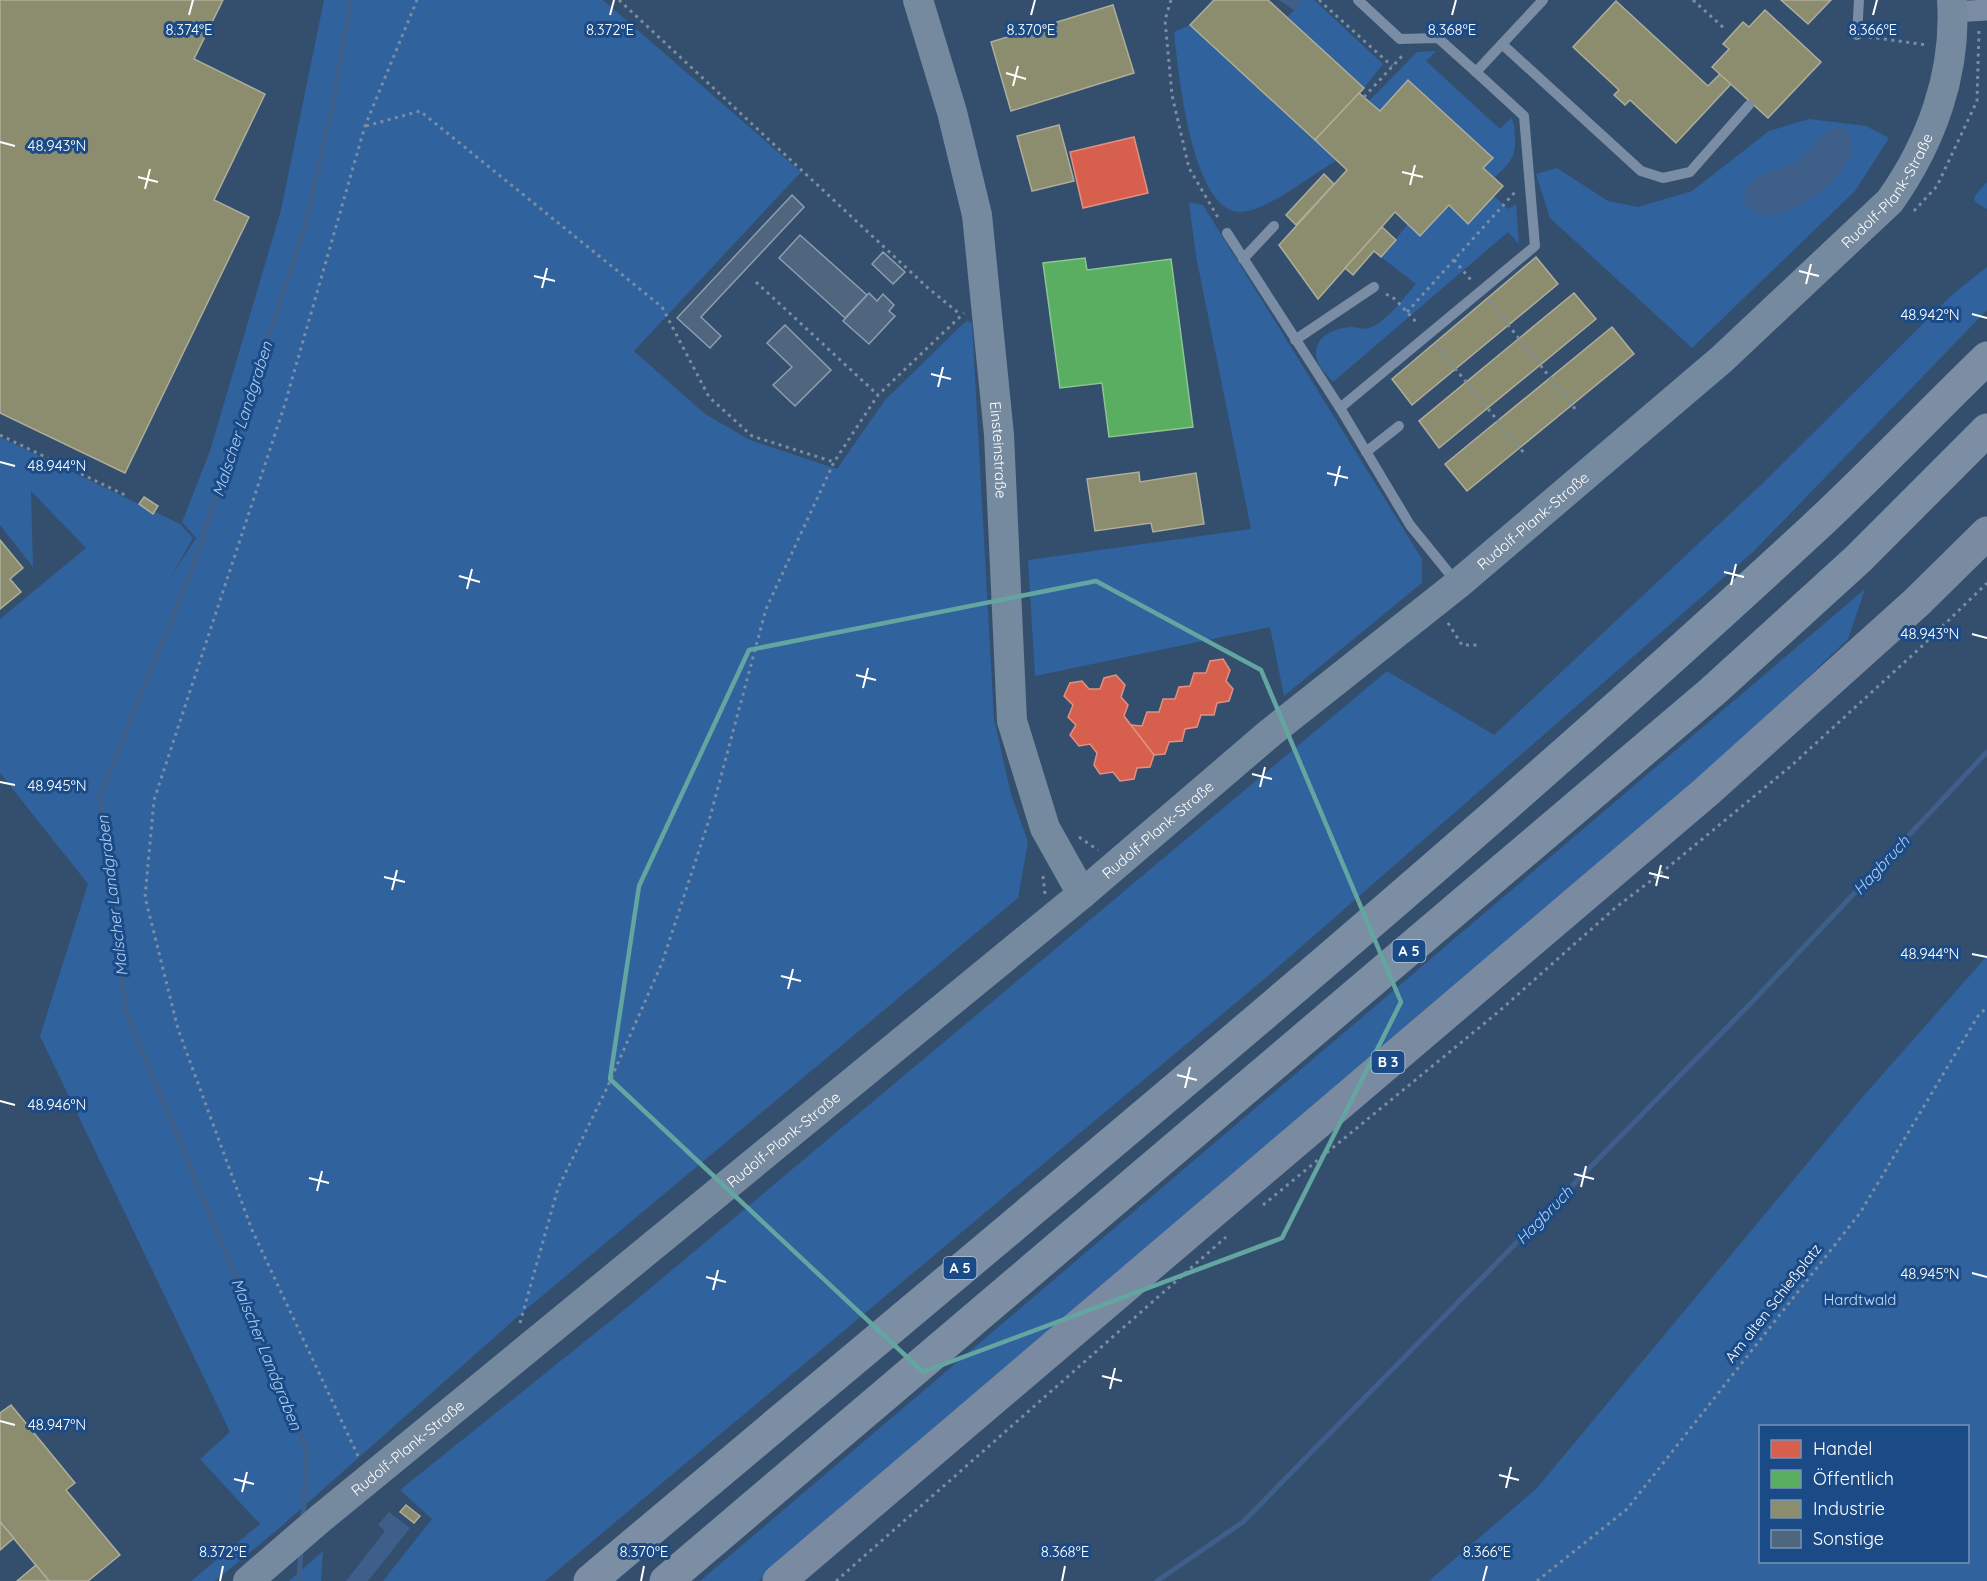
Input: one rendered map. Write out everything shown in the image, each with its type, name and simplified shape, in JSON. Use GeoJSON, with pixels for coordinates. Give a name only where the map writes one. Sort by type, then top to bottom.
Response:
{"type":"FeatureCollection","features":[{"type":"Feature","properties":{"kind":"highway","name":"A 5"},"geometry":{"type":"LineString","coordinates":[[590,1581],[1330,956],[1446,855],[1677,652],[1817,524],[1987,358]]}},
{"type":"Feature","properties":{"kind":"highway","name":"A 5"},"geometry":{"type":"LineString","coordinates":[[666,1581],[1713,691],[1858,559],[1987,430]]}},
{"type":"Feature","properties":{"kind":"main road","name":"Einsteinstraße"},"geometry":{"type":"LineString","coordinates":[[918,0],[952,112],[977,215],[974,312],[1000,447],[1012,721],[1046,828],[1082,894]]}},
{"type":"Feature","properties":{"kind":"main road","name":"Rudolf-Plank-Straße"},"geometry":{"type":"LineString","coordinates":[[248,1581],[321,1518],[1082,894],[1270,733],[1458,584],[1722,359],[1890,201],[1910,173],[1925,144],[1937,109],[1950,48],[1952,6]]}},
{"type":"Feature","properties":{"kind":"main road","name":"B 3"},"geometry":{"type":"LineString","coordinates":[[778,1581],[1706,792],[1917,602],[1987,533]]}},
{"type":"Feature","properties":{"kind":"street"},"geometry":{"type":"LineString","coordinates":[[1952,6],[1987,10]]}},
{"type":"Feature","properties":{"kind":"lane"},"geometry":{"type":"LineString","coordinates":[[1340,408],[1535,246],[1524,116],[1438,38],[1400,39],[1358,0]]}},
{"type":"Feature","properties":{"kind":"lane"},"geometry":{"type":"LineString","coordinates":[[1476,72],[1543,0]]}},
{"type":"Feature","properties":{"kind":"lane"},"geometry":{"type":"LineString","coordinates":[[1857,35],[1859,0]]}},
{"type":"Feature","properties":{"kind":"lane"},"geometry":{"type":"LineString","coordinates":[[1502,44],[1641,171],[1663,178],[1690,172],[1749,105]]}},
{"type":"Feature","properties":{"kind":"lane"},"geometry":{"type":"LineString","coordinates":[[1243,259],[1274,226]]}},
{"type":"Feature","properties":{"kind":"lane"},"geometry":{"type":"LineString","coordinates":[[1227,233],[1340,408],[1410,525],[1458,584]]}},
{"type":"Feature","properties":{"kind":"lane"},"geometry":{"type":"LineString","coordinates":[[1295,340],[1374,287]]}},
{"type":"Feature","properties":{"kind":"lane"},"geometry":{"type":"LineString","coordinates":[[1366,452],[1399,426]]}},
{"type":"Feature","properties":{"kind":"path"},"geometry":{"type":"LineString","coordinates":[[373,1476],[361,1464],[252,1230],[178,1029],[145,897],[154,800],[284,407],[365,126],[417,0]]}},
{"type":"Feature","properties":{"kind":"path"},"geometry":{"type":"LineString","coordinates":[[528,1350],[516,1336],[558,1188],[606,1090],[662,963],[710,817],[766,609],[834,462],[878,395],[974,312],[928,288],[619,0]]}},
{"type":"Feature","properties":{"kind":"path"},"geometry":{"type":"LineString","coordinates":[[1171,0],[1165,20],[1172,95],[1189,168],[1227,233]]}},
{"type":"Feature","properties":{"kind":"path"},"geometry":{"type":"LineString","coordinates":[[1319,0],[1392,66]]}},
{"type":"Feature","properties":{"kind":"path"},"geometry":{"type":"LineString","coordinates":[[1693,0],[1726,30]]}},
{"type":"Feature","properties":{"kind":"path"},"geometry":{"type":"LineString","coordinates":[[1857,35],[1927,45]]}},
{"type":"Feature","properties":{"kind":"path"},"geometry":{"type":"LineString","coordinates":[[1925,55],[1928,37]]}},
{"type":"Feature","properties":{"kind":"path"},"geometry":{"type":"LineString","coordinates":[[1364,97],[1417,39]]}},
{"type":"Feature","properties":{"kind":"path"},"geometry":{"type":"LineString","coordinates":[[365,126],[420,111],[662,308],[710,397],[752,435],[834,462]]}},
{"type":"Feature","properties":{"kind":"path"},"geometry":{"type":"LineString","coordinates":[[1407,312],[1518,190],[1530,189]]}},
{"type":"Feature","properties":{"kind":"path"},"geometry":{"type":"LineString","coordinates":[[1454,260],[1576,410]]}},
{"type":"Feature","properties":{"kind":"path"},"geometry":{"type":"LineString","coordinates":[[756,282],[878,395]]}},
{"type":"Feature","properties":{"kind":"path"},"geometry":{"type":"LineString","coordinates":[[1374,287],[1395,299],[1407,312],[1524,453]]}},
{"type":"Feature","properties":{"kind":"path"},"geometry":{"type":"LineString","coordinates":[[0,435],[128,496]]}},
{"type":"Feature","properties":{"kind":"path"},"geometry":{"type":"LineString","coordinates":[[1255,1212],[1497,1013],[1615,908],[1662,873],[1791,766],[1987,583]]}},
{"type":"Feature","properties":{"kind":"path"},"geometry":{"type":"LineString","coordinates":[[1444,619],[1462,645],[1477,645]]}},
{"type":"Feature","properties":{"kind":"path","name":"Am alten Schießplatz"},"geometry":{"type":"LineString","coordinates":[[1537,1581],[1627,1509],[1860,1213],[1978,1016],[1987,1007]]}},
{"type":"Feature","properties":{"kind":"path"},"geometry":{"type":"LineString","coordinates":[[836,1581],[1228,1235]]}},
{"type":"Feature","properties":{"kind":"highlighted area"},"geometry":{"type":"Polygon","coordinates":[[[1096,581],[1261,670],[1401,1002],[1282,1238],[923,1372],[610,1079],[639,886],[749,650],[1096,581]]]}},
{"type":"Feature","properties":{"kind":"green space"},"geometry":{"type":"Polygon","coordinates":[[[324,0],[603,0],[801,172],[634,351],[705,414],[750,440],[837,469],[885,400],[963,324],[967,321],[972,323],[994,719],[1011,794],[1028,842],[1018,898],[523,1312],[277,1530],[215,1581],[191,1581],[260,1524],[200,1459],[230,1432],[40,1036],[88,884],[0,773],[0,619],[86,548],[31,491],[33,567],[0,525],[0,437],[180,524],[193,538],[171,577],[196,538],[182,522],[210,451],[281,210],[324,0]]]}},
{"type":"Feature","properties":{"kind":"green space"},"geometry":{"type":"Polygon","coordinates":[[[1301,0],[1314,0],[1383,64],[1364,88],[1287,17],[1301,4],[1301,0]]]}},
{"type":"Feature","properties":{"kind":"green space"},"geometry":{"type":"Polygon","coordinates":[[[1190,25],[1337,160],[1263,206],[1240,212],[1223,205],[1210,189],[1199,164],[1190,136],[1184,105],[1174,32],[1190,25]]]}},
{"type":"Feature","properties":{"kind":"green space"},"geometry":{"type":"Polygon","coordinates":[[[1436,51],[1426,61],[1500,129],[1511,118],[1512,120],[1515,137],[1513,156],[1494,178],[1483,168],[1492,158],[1409,80],[1380,111],[1369,101],[1417,52],[1436,51]]]}},
{"type":"Feature","properties":{"kind":"green space"},"geometry":{"type":"Polygon","coordinates":[[[1809,119],[1866,126],[1889,138],[1855,191],[1692,348],[1550,218],[1536,174],[1557,168],[1608,201],[1638,207],[1692,191],[1769,131],[1809,119]]]}},
{"type":"Feature","properties":{"kind":"green space"},"geometry":{"type":"Polygon","coordinates":[[[1987,182],[1987,209],[1975,202],[1974,197],[1987,182]]]}},
{"type":"Feature","properties":{"kind":"green space"},"geometry":{"type":"Polygon","coordinates":[[[1494,196],[1508,209],[1516,204],[1519,244],[1508,232],[1333,382],[1317,360],[1316,352],[1320,340],[1337,329],[1351,327],[1367,329],[1376,325],[1389,315],[1416,284],[1381,257],[1408,224],[1420,236],[1449,205],[1468,223],[1494,196]]]}},
{"type":"Feature","properties":{"kind":"green space"},"geometry":{"type":"Polygon","coordinates":[[[1189,202],[1203,205],[1422,559],[1422,583],[1284,696],[1270,627],[1035,676],[1028,560],[1251,529],[1196,256],[1189,202]]]}},
{"type":"Feature","properties":{"kind":"green space"},"geometry":{"type":"Polygon","coordinates":[[[1987,267],[1987,310],[1753,552],[1263,980],[545,1581],[383,1581],[432,1519],[400,1490],[635,1301],[1387,671],[1494,735],[1764,482],[1953,294],[1987,267]]]}},
{"type":"Feature","properties":{"kind":"green space"},"geometry":{"type":"Polygon","coordinates":[[[1865,589],[1848,639],[1672,807],[923,1437],[759,1581],[700,1581],[1865,589]]]}},
{"type":"Feature","properties":{"kind":"green space","name":"Hardtwald"},"geometry":{"type":"Polygon","coordinates":[[[1987,956],[1987,1581],[1429,1581],[1537,1488],[1860,1100],[1987,956]]]}},
{"type":"Feature","properties":{"kind":"green space"},"geometry":{"type":"Polygon","coordinates":[[[323,1551],[321,1581],[289,1581],[323,1551]]]}},
{"type":"Feature","properties":{"kind":"shaded area"},"geometry":{"type":"Polygon","coordinates":[[[1279,0],[1301,0],[1301,4],[1295,11],[1279,0]]]}},
{"type":"Feature","properties":{"kind":"shaded area"},"geometry":{"type":"Polygon","coordinates":[[[1841,127],[1848,130],[1852,143],[1849,157],[1841,171],[1815,196],[1784,213],[1771,216],[1756,212],[1744,202],[1745,190],[1754,180],[1765,173],[1797,161],[1823,134],[1841,127]]]}},
{"type":"Feature","properties":{"kind":"shaded area"},"geometry":{"type":"Polygon","coordinates":[[[389,1512],[410,1528],[368,1581],[346,1581],[385,1531],[378,1525],[389,1512]]]}},
{"type":"Feature","properties":{"kind":"building: Handel"},"geometry":{"type":"Polygon","coordinates":[[[1134,137],[1148,193],[1083,208],[1070,152],[1134,137]]]}},
{"type":"Feature","properties":{"kind":"building: Handel"},"geometry":{"type":"Polygon","coordinates":[[[1223,659],[1230,670],[1226,681],[1233,689],[1229,701],[1217,703],[1214,715],[1201,715],[1197,727],[1185,729],[1182,741],[1169,742],[1165,754],[1154,755],[1130,725],[1142,726],[1147,712],[1159,712],[1163,699],[1175,699],[1179,687],[1190,686],[1194,673],[1206,673],[1210,661],[1223,659]]]}},
{"type":"Feature","properties":{"kind":"building: Handel"},"geometry":{"type":"Polygon","coordinates":[[[1116,675],[1125,685],[1121,697],[1128,705],[1124,716],[1154,755],[1150,767],[1137,768],[1134,779],[1120,781],[1113,772],[1100,774],[1094,765],[1097,753],[1090,744],[1079,746],[1070,735],[1076,725],[1068,717],[1073,705],[1064,696],[1070,683],[1082,681],[1089,689],[1100,689],[1104,678],[1116,675]]]}},
{"type":"Feature","properties":{"kind":"building: Öffentlich"},"geometry":{"type":"Polygon","coordinates":[[[1085,258],[1087,270],[1171,259],[1193,427],[1109,437],[1102,383],[1060,388],[1043,263],[1085,258]]]}},
{"type":"Feature","properties":{"kind":"building: Industrie"},"geometry":{"type":"Polygon","coordinates":[[[0,0],[223,0],[194,59],[265,94],[214,200],[249,217],[125,473],[0,413],[0,0]]]}},
{"type":"Feature","properties":{"kind":"building: Industrie"},"geometry":{"type":"Polygon","coordinates":[[[1214,0],[1268,0],[1364,88],[1315,140],[1190,25],[1214,0]]]}},
{"type":"Feature","properties":{"kind":"building: Industrie"},"geometry":{"type":"Polygon","coordinates":[[[1781,0],[1831,0],[1808,24],[1781,0]]]}},
{"type":"Feature","properties":{"kind":"building: Industrie"},"geometry":{"type":"Polygon","coordinates":[[[1616,1],[1708,86],[1720,74],[1731,84],[1676,143],[1630,100],[1625,105],[1614,95],[1619,90],[1573,47],[1616,1]]]}},
{"type":"Feature","properties":{"kind":"building: Industrie"},"geometry":{"type":"Polygon","coordinates":[[[1113,5],[1134,73],[1011,111],[991,42],[1113,5]]]}},
{"type":"Feature","properties":{"kind":"building: Industrie"},"geometry":{"type":"Polygon","coordinates":[[[1765,10],[1821,62],[1768,118],[1712,67],[1729,49],[1723,44],[1743,22],[1749,27],[1765,10]]]}},
{"type":"Feature","properties":{"kind":"building: Industrie"},"geometry":{"type":"Polygon","coordinates":[[[1408,80],[1493,158],[1483,168],[1503,186],[1468,224],[1449,205],[1420,236],[1395,212],[1318,299],[1279,245],[1347,170],[1315,140],[1359,93],[1380,111],[1408,80]]]}},
{"type":"Feature","properties":{"kind":"building: Industrie"},"geometry":{"type":"Polygon","coordinates":[[[1059,125],[1074,181],[1032,191],[1017,136],[1059,125]]]}},
{"type":"Feature","properties":{"kind":"building: Industrie"},"geometry":{"type":"Polygon","coordinates":[[[1324,174],[1334,184],[1296,225],[1286,215],[1324,174]]]}},
{"type":"Feature","properties":{"kind":"building: Industrie"},"geometry":{"type":"Polygon","coordinates":[[[1382,227],[1396,240],[1381,257],[1374,251],[1353,275],[1345,268],[1382,227]]]}},
{"type":"Feature","properties":{"kind":"building: Industrie"},"geometry":{"type":"Polygon","coordinates":[[[1536,257],[1558,284],[1412,405],[1392,379],[1536,257]]]}},
{"type":"Feature","properties":{"kind":"building: Industrie"},"geometry":{"type":"Polygon","coordinates":[[[1574,293],[1596,319],[1439,448],[1419,421],[1574,293]]]}},
{"type":"Feature","properties":{"kind":"building: Industrie"},"geometry":{"type":"Polygon","coordinates":[[[1612,327],[1634,354],[1467,491],[1445,464],[1612,327]]]}},
{"type":"Feature","properties":{"kind":"building: Industrie"},"geometry":{"type":"Polygon","coordinates":[[[1139,472],[1140,482],[1196,473],[1204,524],[1153,532],[1151,523],[1095,531],[1087,479],[1139,472]]]}},
{"type":"Feature","properties":{"kind":"building: Industrie"},"geometry":{"type":"Polygon","coordinates":[[[144,497],[158,506],[153,514],[139,504],[144,497]]]}},
{"type":"Feature","properties":{"kind":"building: Industrie"},"geometry":{"type":"Polygon","coordinates":[[[0,540],[23,568],[10,579],[21,592],[0,609],[0,540]]]}},
{"type":"Feature","properties":{"kind":"building: Industrie"},"geometry":{"type":"Polygon","coordinates":[[[11,1405],[75,1483],[66,1490],[120,1555],[88,1581],[49,1581],[0,1522],[0,1413],[11,1405]]]}},
{"type":"Feature","properties":{"kind":"building: Industrie"},"geometry":{"type":"Polygon","coordinates":[[[406,1505],[420,1516],[414,1523],[400,1512],[406,1505]]]}},
{"type":"Feature","properties":{"kind":"building: Industrie"},"geometry":{"type":"Polygon","coordinates":[[[0,1522],[14,1538],[0,1550],[0,1522]]]}},
{"type":"Feature","properties":{"kind":"building: Industrie"},"geometry":{"type":"Polygon","coordinates":[[[36,1565],[49,1581],[17,1581],[36,1565]]]}},
{"type":"Feature","properties":{"kind":"building: Sonstige"},"geometry":{"type":"Polygon","coordinates":[[[792,195],[804,207],[701,317],[721,336],[710,348],[677,318],[792,195]]]}},
{"type":"Feature","properties":{"kind":"building: Sonstige"},"geometry":{"type":"Polygon","coordinates":[[[800,235],[867,295],[845,318],[779,258],[800,235]]]}},
{"type":"Feature","properties":{"kind":"building: Sonstige"},"geometry":{"type":"Polygon","coordinates":[[[883,252],[905,272],[893,284],[872,264],[883,252]]]}},
{"type":"Feature","properties":{"kind":"building: Sonstige"},"geometry":{"type":"Polygon","coordinates":[[[869,293],[877,301],[883,294],[894,305],[889,311],[895,316],[869,344],[843,321],[869,293]]]}},
{"type":"Feature","properties":{"kind":"building: Sonstige"},"geometry":{"type":"Polygon","coordinates":[[[785,325],[831,370],[795,406],[773,385],[792,367],[767,343],[785,325]]]}},
{"type":"Feature","properties":{"kind":"waterway","name":"Malscher Landgraben"},"geometry":{"type":"LineString","coordinates":[[303,1519],[307,1451],[126,1011],[100,795],[193,567],[305,226],[333,102],[351,0]]}},
{"type":"Feature","properties":{"kind":"waterway","name":"Hagbruch"},"geometry":{"type":"LineString","coordinates":[[1157,1581],[1243,1522],[1753,1001],[1987,752]]}},
{"type":"Feature","properties":{"kind":"waterway","name":"Malscher Landgraben"},"geometry":{"type":"LineString","coordinates":[[299,1581],[301,1549]]}}]}
